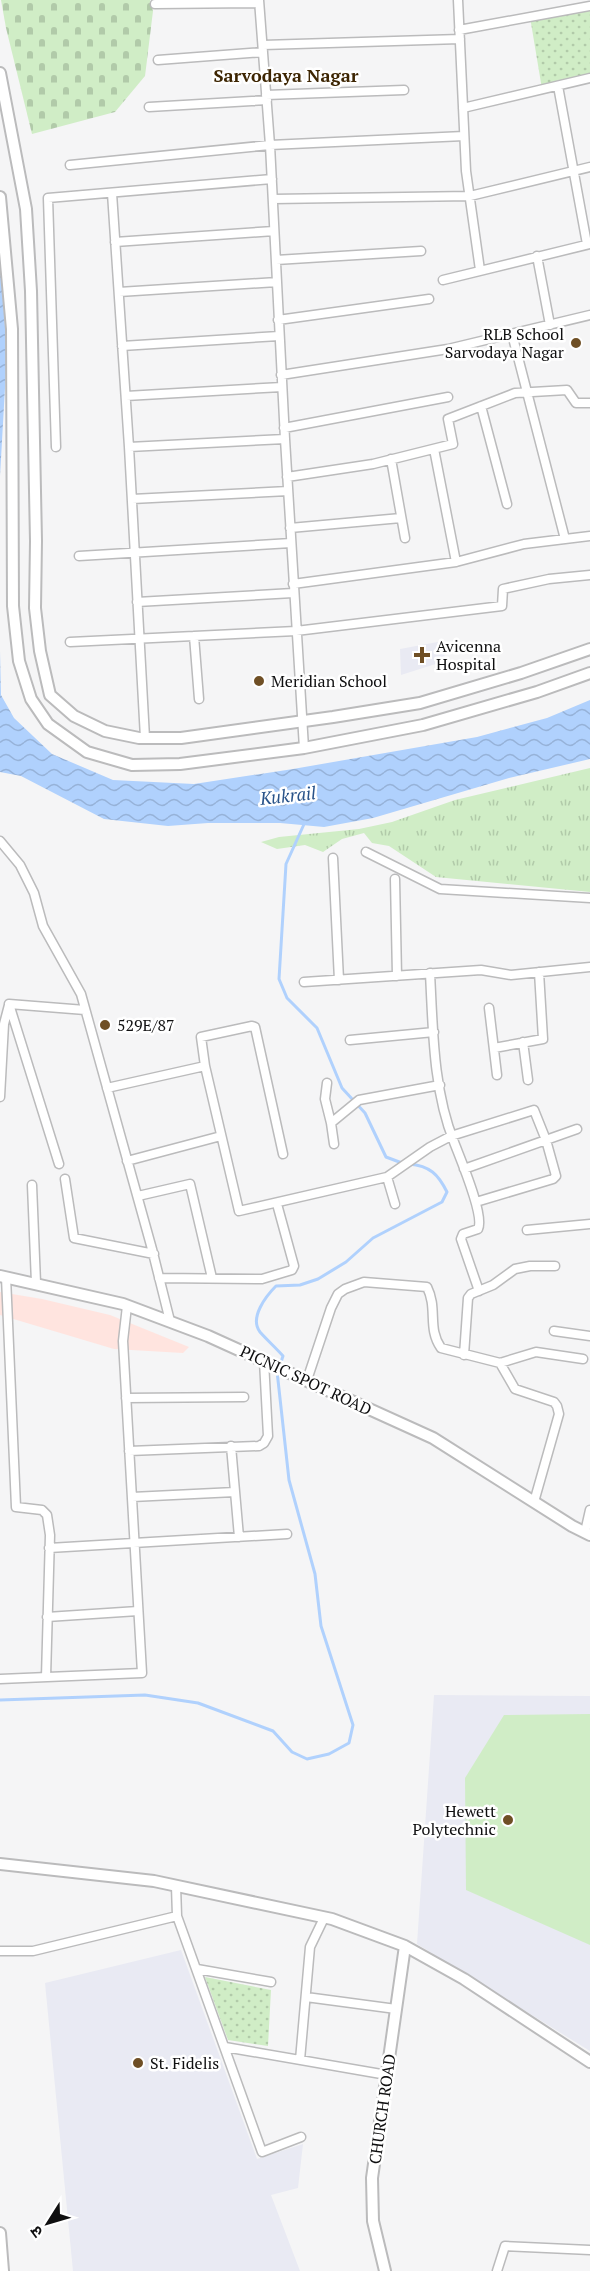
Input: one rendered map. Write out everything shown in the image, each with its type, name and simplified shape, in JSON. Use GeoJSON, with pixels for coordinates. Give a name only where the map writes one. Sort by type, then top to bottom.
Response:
{"type":"FeatureCollection","features":[{"type":"Feature","properties":{"kind":"street"},"geometry":{"type":"LineString","coordinates":[[458,0],[464,136],[480,270]]}},
{"type":"Feature","properties":{"kind":"street"},"geometry":{"type":"LineString","coordinates":[[156,4],[259,1],[272,179],[293,589],[304,748]]}},
{"type":"Feature","properties":{"kind":"street"},"geometry":{"type":"LineString","coordinates":[[158,60],[263,48],[459,34],[590,6]]}},
{"type":"Feature","properties":{"kind":"street"},"geometry":{"type":"LineString","coordinates":[[0,73],[26,208],[31,303],[36,541],[35,608],[40,651],[50,696],[74,716],[105,731],[145,738],[181,738],[420,703],[521,673],[590,649]]}},
{"type":"Feature","properties":{"kind":"street"},"geometry":{"type":"LineString","coordinates":[[463,108],[590,78]]}},
{"type":"Feature","properties":{"kind":"street"},"geometry":{"type":"LineString","coordinates":[[443,280],[589,244],[558,86]]}},
{"type":"Feature","properties":{"kind":"street"},"geometry":{"type":"LineString","coordinates":[[149,106],[404,90]]}},
{"type":"Feature","properties":{"kind":"street"},"geometry":{"type":"LineString","coordinates":[[70,165],[270,146],[464,136]]}},
{"type":"Feature","properties":{"kind":"street"},"geometry":{"type":"LineString","coordinates":[[273,199],[470,196],[590,167]]}},
{"type":"Feature","properties":{"kind":"street"},"geometry":{"type":"LineString","coordinates":[[56,447],[48,198],[272,179]]}},
{"type":"Feature","properties":{"kind":"street"},"geometry":{"type":"LineString","coordinates":[[112,193],[145,738]]}},
{"type":"Feature","properties":{"kind":"street"},"geometry":{"type":"LineString","coordinates":[[0,197],[12,329],[13,606],[19,661],[31,699],[48,724],[87,752],[132,765],[180,764],[304,748],[423,725],[537,692],[590,673]]}},
{"type":"Feature","properties":{"kind":"street"},"geometry":{"type":"LineString","coordinates":[[115,242],[274,231]]}},
{"type":"Feature","properties":{"kind":"street"},"geometry":{"type":"LineString","coordinates":[[276,260],[421,251]]}},
{"type":"Feature","properties":{"kind":"street"},"geometry":{"type":"LineString","coordinates":[[537,256],[550,325]]}},
{"type":"Feature","properties":{"kind":"street"},"geometry":{"type":"LineString","coordinates":[[119,292],[277,282]]}},
{"type":"Feature","properties":{"kind":"street"},"geometry":{"type":"LineString","coordinates":[[278,320],[429,299]]}},
{"type":"Feature","properties":{"kind":"street"},"geometry":{"type":"LineString","coordinates":[[281,375],[448,349],[590,315]]}},
{"type":"Feature","properties":{"kind":"street"},"geometry":{"type":"LineString","coordinates":[[512,334],[565,539]]}},
{"type":"Feature","properties":{"kind":"street"},"geometry":{"type":"LineString","coordinates":[[122,345],[279,336]]}},
{"type":"Feature","properties":{"kind":"street"},"geometry":{"type":"LineString","coordinates":[[126,396],[282,387]]}},
{"type":"Feature","properties":{"kind":"street"},"geometry":{"type":"LineString","coordinates":[[287,477],[391,459],[453,444],[448,418],[515,393],[567,390],[576,403],[590,403]]}},
{"type":"Feature","properties":{"kind":"street"},"geometry":{"type":"LineString","coordinates":[[284,428],[448,397]]}},
{"type":"Feature","properties":{"kind":"street"},"geometry":{"type":"LineString","coordinates":[[481,406],[507,504]]}},
{"type":"Feature","properties":{"kind":"street"},"geometry":{"type":"LineString","coordinates":[[129,447],[285,439]]}},
{"type":"Feature","properties":{"kind":"street"},"geometry":{"type":"LineString","coordinates":[[434,449],[456,561]]}},
{"type":"Feature","properties":{"kind":"street"},"geometry":{"type":"LineString","coordinates":[[391,459],[405,538]]}},
{"type":"Feature","properties":{"kind":"street"},"geometry":{"type":"LineString","coordinates":[[132,500],[288,491]]}},
{"type":"Feature","properties":{"kind":"street"},"geometry":{"type":"LineString","coordinates":[[290,528],[400,518]]}},
{"type":"Feature","properties":{"kind":"street"},"geometry":{"type":"LineString","coordinates":[[137,602],[293,589],[456,561],[524,544],[590,536]]}},
{"type":"Feature","properties":{"kind":"street"},"geometry":{"type":"LineString","coordinates":[[79,556],[291,543]]}},
{"type":"Feature","properties":{"kind":"street"},"geometry":{"type":"LineString","coordinates":[[70,642],[296,631],[502,606],[502,589],[549,579],[590,575]]}},
{"type":"Feature","properties":{"kind":"street"},"geometry":{"type":"LineString","coordinates":[[194,636],[199,699]]}},
{"type":"Feature","properties":{"kind":"street"},"geometry":{"type":"LineString","coordinates":[[0,841],[20,865],[34,893],[43,926],[81,994],[154,1254],[170,1321]]}},
{"type":"Feature","properties":{"kind":"street"},"geometry":{"type":"LineString","coordinates":[[366,852],[440,889],[590,898]]}},
{"type":"Feature","properties":{"kind":"street"},"geometry":{"type":"LineString","coordinates":[[333,858],[339,980]]}},
{"type":"Feature","properties":{"kind":"street"},"geometry":{"type":"LineString","coordinates":[[395,879],[397,976]]}},
{"type":"Feature","properties":{"kind":"street"},"geometry":{"type":"LineString","coordinates":[[304,982],[481,970],[511,975],[590,967]]}},
{"type":"Feature","properties":{"kind":"street"},"geometry":{"type":"LineString","coordinates":[[494,1048],[543,1039],[539,972]]}},
{"type":"Feature","properties":{"kind":"street"},"geometry":{"type":"LineString","coordinates":[[430,973],[442,1107],[476,1202],[480,1227],[464,1234],[460,1239],[479,1291]]}},
{"type":"Feature","properties":{"kind":"street"},"geometry":{"type":"LineString","coordinates":[[9,1004],[85,1010]]}},
{"type":"Feature","properties":{"kind":"street"},"geometry":{"type":"LineString","coordinates":[[0,1097],[4,1024],[9,1004]]}},
{"type":"Feature","properties":{"kind":"street"},"geometry":{"type":"LineString","coordinates":[[9,1004],[59,1164]]}},
{"type":"Feature","properties":{"kind":"street"},"geometry":{"type":"LineString","coordinates":[[489,1008],[497,1075]]}},
{"type":"Feature","properties":{"kind":"street"},"geometry":{"type":"LineString","coordinates":[[283,1154],[255,1028],[252,1026],[201,1037],[205,1066],[237,1210],[242,1212],[387,1177],[408,1161],[451,1136],[534,1110],[546,1140],[556,1176],[553,1179],[476,1202]]}},
{"type":"Feature","properties":{"kind":"street"},"geometry":{"type":"LineString","coordinates":[[350,1040],[434,1032]]}},
{"type":"Feature","properties":{"kind":"street"},"geometry":{"type":"LineString","coordinates":[[523,1042],[528,1080]]}},
{"type":"Feature","properties":{"kind":"street"},"geometry":{"type":"LineString","coordinates":[[107,1088],[205,1066]]}},
{"type":"Feature","properties":{"kind":"street"},"geometry":{"type":"LineString","coordinates":[[327,1083],[325,1099],[334,1144]]}},
{"type":"Feature","properties":{"kind":"street"},"geometry":{"type":"LineString","coordinates":[[331,1123],[359,1100],[440,1085]]}},
{"type":"Feature","properties":{"kind":"street"},"geometry":{"type":"LineString","coordinates":[[464,1169],[577,1129]]}},
{"type":"Feature","properties":{"kind":"street"},"geometry":{"type":"LineString","coordinates":[[128,1161],[221,1136]]}},
{"type":"Feature","properties":{"kind":"street"},"geometry":{"type":"LineString","coordinates":[[387,1177],[395,1204]]}},
{"type":"Feature","properties":{"kind":"street"},"geometry":{"type":"LineString","coordinates":[[65,1179],[74,1238],[154,1254]]}},
{"type":"Feature","properties":{"kind":"street"},"geometry":{"type":"LineString","coordinates":[[138,1197],[190,1184],[212,1278]]}},
{"type":"Feature","properties":{"kind":"street"},"geometry":{"type":"LineString","coordinates":[[32,1185],[36,1283]]}},
{"type":"Feature","properties":{"kind":"street"},"geometry":{"type":"LineString","coordinates":[[159,1278],[262,1279],[294,1269],[276,1204]]}},
{"type":"Feature","properties":{"kind":"street"},"geometry":{"type":"LineString","coordinates":[[527,1230],[590,1224]]}},
{"type":"Feature","properties":{"kind":"street"},"geometry":{"type":"LineString","coordinates":[[464,1355],[468,1298],[493,1285],[515,1269],[530,1266],[555,1266]]}},
{"type":"Feature","properties":{"kind":"street"},"geometry":{"type":"LineString","coordinates":[[3,1276],[16,1507],[42,1510],[47,1515],[50,1535],[45,1677]]}},
{"type":"Feature","properties":{"kind":"street","name":"PICNIC SPOT ROAD"},"geometry":{"type":"LineString","coordinates":[[3,1276],[127,1306],[208,1335],[432,1438],[587,1533]]}},
{"type":"Feature","properties":{"kind":"street"},"geometry":{"type":"LineString","coordinates":[[307,1380],[331,1308],[338,1294],[364,1282],[427,1287],[434,1307],[432,1332],[441,1348],[500,1362],[536,1352],[583,1359]]}},
{"type":"Feature","properties":{"kind":"street"},"geometry":{"type":"LineString","coordinates":[[0,1679],[142,1673],[123,1341],[127,1306]]}},
{"type":"Feature","properties":{"kind":"street"},"geometry":{"type":"LineString","coordinates":[[554,1331],[590,1336]]}},
{"type":"Feature","properties":{"kind":"street"},"geometry":{"type":"LineString","coordinates":[[129,1451],[259,1446],[267,1440],[268,1362]]}},
{"type":"Feature","properties":{"kind":"street"},"geometry":{"type":"LineString","coordinates":[[500,1362],[515,1389],[554,1402],[559,1414],[534,1502]]}},
{"type":"Feature","properties":{"kind":"street"},"geometry":{"type":"LineString","coordinates":[[126,1398],[244,1397]]}},
{"type":"Feature","properties":{"kind":"street"},"geometry":{"type":"LineString","coordinates":[[231,1446],[239,1537]]}},
{"type":"Feature","properties":{"kind":"street"},"geometry":{"type":"LineString","coordinates":[[132,1497],[235,1492]]}},
{"type":"Feature","properties":{"kind":"street"},"geometry":{"type":"LineString","coordinates":[[587,1533],[590,1510]]}},
{"type":"Feature","properties":{"kind":"street"},"geometry":{"type":"LineString","coordinates":[[49,1548],[287,1534]]}},
{"type":"Feature","properties":{"kind":"street"},"geometry":{"type":"LineString","coordinates":[[47,1617],[138,1611]]}},
{"type":"Feature","properties":{"kind":"street"},"geometry":{"type":"LineString","coordinates":[[0,1864],[154,1881],[324,1918],[405,1946],[464,1979],[590,2062]]}},
{"type":"Feature","properties":{"kind":"street"},"geometry":{"type":"LineString","coordinates":[[176,1886],[177,1916],[262,2152],[301,2138]]}},
{"type":"Feature","properties":{"kind":"street"},"geometry":{"type":"LineString","coordinates":[[0,1951],[33,1951],[177,1916]]}},
{"type":"Feature","properties":{"kind":"street"},"geometry":{"type":"LineString","coordinates":[[300,2060],[310,1947],[324,1918]]}},
{"type":"Feature","properties":{"kind":"street","name":"CHURCH ROAD"},"geometry":{"type":"LineString","coordinates":[[385,2271],[373,2221],[372,2178],[405,1946]]}},
{"type":"Feature","properties":{"kind":"street"},"geometry":{"type":"LineString","coordinates":[[197,1969],[271,1982]]}},
{"type":"Feature","properties":{"kind":"street"},"geometry":{"type":"LineString","coordinates":[[306,1997],[396,2009]]}},
{"type":"Feature","properties":{"kind":"street"},"geometry":{"type":"LineString","coordinates":[[225,2047],[387,2075]]}},
{"type":"Feature","properties":{"kind":"street"},"geometry":{"type":"LineString","coordinates":[[0,2233],[3,2271]]}},
{"type":"Feature","properties":{"kind":"street"},"geometry":{"type":"LineString","coordinates":[[497,2271],[505,2246],[590,2250]]}},
{"type":"Feature","properties":{"kind":"shaded area","name":"Avicenna Hospital"},"geometry":{"type":"Polygon","coordinates":[[[443,641],[445,661],[401,675],[400,649],[443,641]]]}},
{"type":"Feature","properties":{"kind":"shaded area"},"geometry":{"type":"Polygon","coordinates":[[[0,1292],[110,1315],[189,1347],[183,1353],[114,1349],[0,1315],[0,1292]]]}},
{"type":"Feature","properties":{"kind":"shaded area","name":"Hewett Polytechnic"},"geometry":{"type":"Polygon","coordinates":[[[434,1695],[590,1696],[590,2051],[417,1944],[434,1695]]]}},
{"type":"Feature","properties":{"kind":"shaded area","name":"St. Fidelis"},"geometry":{"type":"Polygon","coordinates":[[[181,1950],[257,2159],[303,2144],[298,2188],[271,2195],[300,2271],[73,2271],[45,1983],[181,1950]]]}},
{"type":"Feature","properties":{"kind":"green space"},"geometry":{"type":"Polygon","coordinates":[[[1,0],[150,0],[153,11],[145,76],[115,112],[32,134],[1,0]]]}},
{"type":"Feature","properties":{"kind":"green space"},"geometry":{"type":"Polygon","coordinates":[[[590,6],[590,78],[542,89],[530,17],[590,6]]]}},
{"type":"Feature","properties":{"kind":"green space"},"geometry":{"type":"Polygon","coordinates":[[[590,768],[590,892],[436,877],[389,846],[372,843],[364,833],[342,839],[323,852],[305,845],[277,849],[261,842],[279,837],[359,829],[392,822],[455,800],[590,768]]]}},
{"type":"Feature","properties":{"kind":"green space"},"geometry":{"type":"Polygon","coordinates":[[[590,1714],[590,1945],[466,1890],[465,1778],[504,1715],[590,1714]]]}},
{"type":"Feature","properties":{"kind":"green space"},"geometry":{"type":"Polygon","coordinates":[[[205,1977],[271,1990],[268,2046],[228,2040],[205,1977]]]}},
{"type":"Feature","properties":{"kind":"water"},"geometry":{"type":"Polygon","coordinates":[[[0,261],[7,353],[0,476],[0,261]]]}},
{"type":"Feature","properties":{"kind":"water","name":"Kukrail"},"geometry":{"type":"Polygon","coordinates":[[[0,651],[1,695],[14,718],[52,754],[113,780],[194,784],[293,769],[477,737],[547,718],[590,700],[590,759],[509,778],[373,818],[324,827],[280,823],[208,823],[168,826],[104,819],[21,776],[0,772],[0,651]]]}},
{"type":"Feature","properties":{"kind":"waterway"},"geometry":{"type":"LineString","coordinates":[[305,822],[286,864],[279,979],[287,998],[317,1028],[342,1088],[365,1113],[386,1157],[402,1163]]}},
{"type":"Feature","properties":{"kind":"waterway"},"geometry":{"type":"LineString","coordinates":[[280,1365],[283,1356],[260,1332],[256,1320],[264,1301],[276,1286],[300,1285],[318,1279],[346,1262],[373,1238],[442,1202],[447,1192],[437,1176],[428,1169],[409,1164]]}},
{"type":"Feature","properties":{"kind":"waterway"},"geometry":{"type":"LineString","coordinates":[[0,1700],[145,1695],[198,1703],[273,1731],[292,1752],[307,1759],[329,1754],[349,1743],[353,1725],[321,1626],[315,1574],[289,1480],[277,1371]]}},
{"type":"Feature","properties":{"kind":"place","name":"RLB School Sarvodaya Nagar"},"geometry":{"type":"Point","coordinates":[576,343]}},
{"type":"Feature","properties":{"kind":"place","name":"Avicenna Hospital"},"geometry":{"type":"Point","coordinates":[422,655]}},
{"type":"Feature","properties":{"kind":"place","name":"Meridian School"},"geometry":{"type":"Point","coordinates":[259,681]}},
{"type":"Feature","properties":{"kind":"place","name":"529E/87"},"geometry":{"type":"Point","coordinates":[105,1025]}},
{"type":"Feature","properties":{"kind":"place","name":"Hewett Polytechnic"},"geometry":{"type":"Point","coordinates":[508,1820]}},
{"type":"Feature","properties":{"kind":"place","name":"St. Fidelis"},"geometry":{"type":"Point","coordinates":[138,2063]}},
{"type":"Feature","properties":{"kind":"district","name":"Sarvodaya Nagar"},"geometry":{"type":"Point","coordinates":[286,76]}}]}
